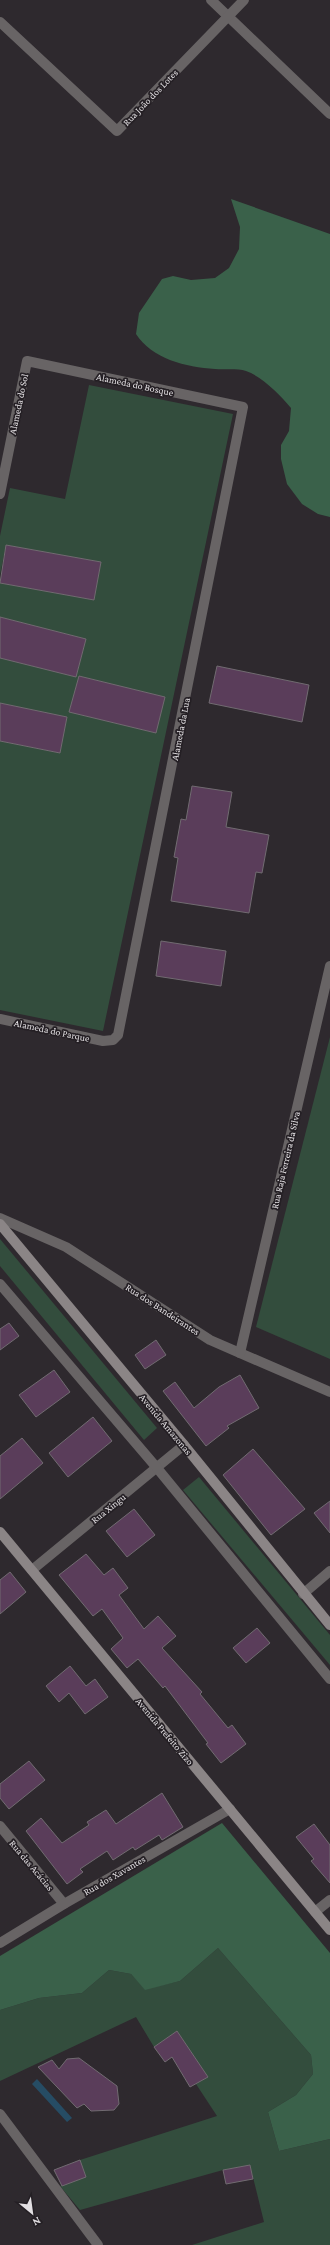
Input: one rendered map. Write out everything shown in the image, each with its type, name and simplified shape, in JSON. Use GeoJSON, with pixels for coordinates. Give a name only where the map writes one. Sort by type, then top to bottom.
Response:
{"type":"FeatureCollection","features":[{"type":"Feature","properties":{"kind":"main road","name":"Avenida Amazonas"},"geometry":{"type":"LineString","coordinates":[[0,1224],[184,1445],[330,1625]]}},
{"type":"Feature","properties":{"kind":"main road","name":"Avenida Prefeito Zizo"},"geometry":{"type":"LineString","coordinates":[[0,1532],[330,1930]]}},
{"type":"Feature","properties":{"kind":"street"},"geometry":{"type":"LineString","coordinates":[[211,0],[330,114]]}},
{"type":"Feature","properties":{"kind":"street","name":"Rua João dos Lotes"},"geometry":{"type":"LineString","coordinates":[[0,22],[117,131],[244,0]]}},
{"type":"Feature","properties":{"kind":"street","name":"Alameda do Bosque"},"geometry":{"type":"LineString","coordinates":[[27,361],[243,407]]}},
{"type":"Feature","properties":{"kind":"street","name":"Alameda do Sol"},"geometry":{"type":"LineString","coordinates":[[0,494],[27,361]]}},
{"type":"Feature","properties":{"kind":"street","name":"Alameda da Lua"},"geometry":{"type":"LineString","coordinates":[[103,1042],[113,1040],[118,1035],[121,1027],[243,407]]}},
{"type":"Feature","properties":{"kind":"street","name":"Rua Raja Ferreira da Silva"},"geometry":{"type":"LineString","coordinates":[[240,1353],[328,990],[330,966]]}},
{"type":"Feature","properties":{"kind":"street","name":"Alameda do Parque"},"geometry":{"type":"LineString","coordinates":[[0,1019],[103,1042]]}},
{"type":"Feature","properties":{"kind":"street","name":"Rua dos Bandeirantes"},"geometry":{"type":"LineString","coordinates":[[0,1218],[66,1247],[210,1340],[330,1392]]}},
{"type":"Feature","properties":{"kind":"street"},"geometry":{"type":"LineString","coordinates":[[0,1284],[157,1468],[330,1679]]}},
{"type":"Feature","properties":{"kind":"street","name":"Rua Xingu"},"geometry":{"type":"LineString","coordinates":[[32,1570],[184,1445]]}},
{"type":"Feature","properties":{"kind":"street"},"geometry":{"type":"LineString","coordinates":[[304,1594],[330,1571]]}},
{"type":"Feature","properties":{"kind":"street","name":"Rua dos Xavantes"},"geometry":{"type":"LineString","coordinates":[[0,1943],[64,1904],[230,1809]]}},
{"type":"Feature","properties":{"kind":"street","name":"Rua das Acácias"},"geometry":{"type":"LineString","coordinates":[[0,1826],[64,1904]]}},
{"type":"Feature","properties":{"kind":"street"},"geometry":{"type":"LineString","coordinates":[[315,1912],[330,1900]]}},
{"type":"Feature","properties":{"kind":"street"},"geometry":{"type":"LineString","coordinates":[[0,2114],[98,2245]]}},
{"type":"Feature","properties":{"kind":"green space"},"geometry":{"type":"Polygon","coordinates":[[[231,199],[330,234],[330,517],[318,514],[302,504],[287,484],[281,459],[281,445],[289,431],[291,408],[276,392],[259,377],[246,371],[204,368],[181,364],[160,356],[143,343],[136,334],[139,313],[162,279],[173,276],[191,280],[215,278],[229,268],[239,249],[240,227],[231,199]]]}},
{"type":"Feature","properties":{"kind":"green space"},"geometry":{"type":"Polygon","coordinates":[[[89,385],[233,414],[103,1031],[0,1010],[0,741],[60,753],[67,717],[0,703],[0,658],[76,677],[86,639],[0,617],[0,583],[94,600],[101,562],[6,545],[0,575],[0,536],[10,488],[65,499],[89,385]],[[79,676],[69,712],[156,733],[165,697],[79,676]]]}},
{"type":"Feature","properties":{"kind":"green space"},"geometry":{"type":"Polygon","coordinates":[[[330,1037],[330,1359],[256,1327],[330,1037]]]}},
{"type":"Feature","properties":{"kind":"green space"},"geometry":{"type":"Polygon","coordinates":[[[0,1239],[157,1428],[144,1440],[0,1266],[0,1239]]]}},
{"type":"Feature","properties":{"kind":"green space"},"geometry":{"type":"Polygon","coordinates":[[[199,1477],[330,1635],[330,1665],[183,1490],[199,1477]]]}},
{"type":"Feature","properties":{"kind":"green space"},"geometry":{"type":"Polygon","coordinates":[[[222,1823],[330,1953],[330,2139],[279,2151],[268,2112],[296,2095],[313,2074],[311,2055],[218,1948],[180,1981],[145,1990],[131,1974],[109,1970],[82,1993],[39,1998],[0,2010],[0,1956],[222,1823]]]}},
{"type":"Feature","properties":{"kind":"green space"},"geometry":{"type":"Polygon","coordinates":[[[218,1948],[311,2055],[313,2074],[296,2095],[268,2112],[279,2151],[330,2139],[330,2245],[192,2245],[264,2222],[250,2165],[223,2170],[80,2210],[60,2186],[86,2177],[80,2160],[217,2116],[196,2084],[208,2077],[177,2031],[154,2047],[136,2017],[0,2081],[0,2010],[39,1998],[82,1993],[109,1970],[131,1974],[145,1989],[180,1981],[218,1948]]]}},
{"type":"Feature","properties":{"kind":"water"},"geometry":{"type":"Polygon","coordinates":[[[37,2079],[72,2118],[67,2122],[32,2084],[37,2079]]]}},
{"type":"Feature","properties":{"kind":"building"},"geometry":{"type":"Polygon","coordinates":[[[6,545],[101,562],[94,600],[0,583],[6,545]]]}},
{"type":"Feature","properties":{"kind":"building"},"geometry":{"type":"Polygon","coordinates":[[[0,617],[86,639],[76,677],[0,658],[0,617]]]}},
{"type":"Feature","properties":{"kind":"building"},"geometry":{"type":"Polygon","coordinates":[[[217,666],[309,685],[302,722],[209,703],[217,666]]]}},
{"type":"Feature","properties":{"kind":"building"},"geometry":{"type":"Polygon","coordinates":[[[79,676],[165,697],[156,733],[69,712],[79,676]]]}},
{"type":"Feature","properties":{"kind":"building"},"geometry":{"type":"Polygon","coordinates":[[[0,703],[67,717],[60,753],[0,741],[0,703]]]}},
{"type":"Feature","properties":{"kind":"building"},"geometry":{"type":"Polygon","coordinates":[[[192,786],[232,792],[226,827],[269,835],[262,873],[256,872],[249,913],[171,901],[178,858],[174,857],[181,819],[186,820],[192,786]]]}},
{"type":"Feature","properties":{"kind":"building"},"geometry":{"type":"Polygon","coordinates":[[[161,941],[226,951],[221,986],[156,976],[161,941]]]}},
{"type":"Feature","properties":{"kind":"building"},"geometry":{"type":"Polygon","coordinates":[[[9,1323],[19,1336],[0,1350],[0,1329],[9,1323]]]}},
{"type":"Feature","properties":{"kind":"building"},"geometry":{"type":"Polygon","coordinates":[[[156,1340],[166,1355],[145,1369],[135,1355],[156,1340]]]}},
{"type":"Feature","properties":{"kind":"building"},"geometry":{"type":"Polygon","coordinates":[[[54,1370],[70,1392],[36,1417],[19,1395],[54,1370]]]}},
{"type":"Feature","properties":{"kind":"building"},"geometry":{"type":"Polygon","coordinates":[[[240,1375],[259,1408],[227,1426],[229,1428],[206,1446],[163,1391],[175,1382],[194,1408],[219,1387],[240,1375]]]}},
{"type":"Feature","properties":{"kind":"building"},"geometry":{"type":"Polygon","coordinates":[[[93,1417],[112,1441],[68,1477],[49,1453],[93,1417]]]}},
{"type":"Feature","properties":{"kind":"building"},"geometry":{"type":"Polygon","coordinates":[[[22,1438],[43,1463],[0,1499],[0,1456],[22,1438]]]}},
{"type":"Feature","properties":{"kind":"building"},"geometry":{"type":"Polygon","coordinates":[[[253,1449],[305,1509],[271,1535],[223,1475],[253,1449]]]}},
{"type":"Feature","properties":{"kind":"building"},"geometry":{"type":"Polygon","coordinates":[[[330,1501],[330,1533],[314,1513],[330,1501]]]}},
{"type":"Feature","properties":{"kind":"building"},"geometry":{"type":"Polygon","coordinates":[[[134,1509],[155,1535],[127,1557],[106,1531],[134,1509]]]}},
{"type":"Feature","properties":{"kind":"building"},"geometry":{"type":"Polygon","coordinates":[[[86,1554],[104,1575],[113,1568],[128,1588],[119,1595],[144,1629],[158,1616],[176,1636],[162,1648],[202,1692],[200,1694],[228,1728],[232,1725],[246,1744],[221,1763],[206,1744],[208,1743],[165,1686],[163,1688],[138,1659],[127,1668],[111,1649],[123,1638],[102,1609],[93,1616],[59,1575],[86,1554]]]}},
{"type":"Feature","properties":{"kind":"building"},"geometry":{"type":"Polygon","coordinates":[[[10,1572],[26,1592],[0,1614],[0,1580],[10,1572]]]}},
{"type":"Feature","properties":{"kind":"building"},"geometry":{"type":"Polygon","coordinates":[[[257,1628],[270,1643],[246,1663],[233,1648],[257,1628]]]}},
{"type":"Feature","properties":{"kind":"building"},"geometry":{"type":"Polygon","coordinates":[[[70,1666],[86,1686],[95,1679],[108,1697],[85,1714],[69,1693],[59,1702],[46,1686],[70,1666]]]}},
{"type":"Feature","properties":{"kind":"building"},"geometry":{"type":"Polygon","coordinates":[[[29,1761],[45,1780],[9,1809],[0,1798],[0,1784],[29,1761]]]}},
{"type":"Feature","properties":{"kind":"building"},"geometry":{"type":"Polygon","coordinates":[[[162,1793],[183,1827],[162,1840],[159,1835],[135,1850],[133,1847],[113,1860],[107,1851],[80,1869],[83,1872],[67,1884],[26,1831],[41,1818],[62,1843],[89,1825],[87,1822],[106,1810],[116,1824],[162,1793]]]}},
{"type":"Feature","properties":{"kind":"building"},"geometry":{"type":"Polygon","coordinates":[[[314,1824],[330,1845],[330,1883],[311,1861],[314,1859],[296,1837],[314,1824]]]}},
{"type":"Feature","properties":{"kind":"building"},"geometry":{"type":"Polygon","coordinates":[[[177,2031],[208,2077],[190,2087],[172,2057],[165,2062],[154,2047],[177,2031]]]}},
{"type":"Feature","properties":{"kind":"building"},"geometry":{"type":"Polygon","coordinates":[[[79,2058],[117,2086],[119,2104],[114,2110],[91,2111],[84,2104],[77,2108],[38,2067],[52,2060],[59,2069],[67,2059],[79,2058]]]}},
{"type":"Feature","properties":{"kind":"building"},"geometry":{"type":"Polygon","coordinates":[[[80,2160],[86,2177],[62,2186],[54,2170],[80,2160]]]}},
{"type":"Feature","properties":{"kind":"building"},"geometry":{"type":"Polygon","coordinates":[[[250,2165],[253,2179],[226,2184],[223,2170],[250,2165]]]}}]}
